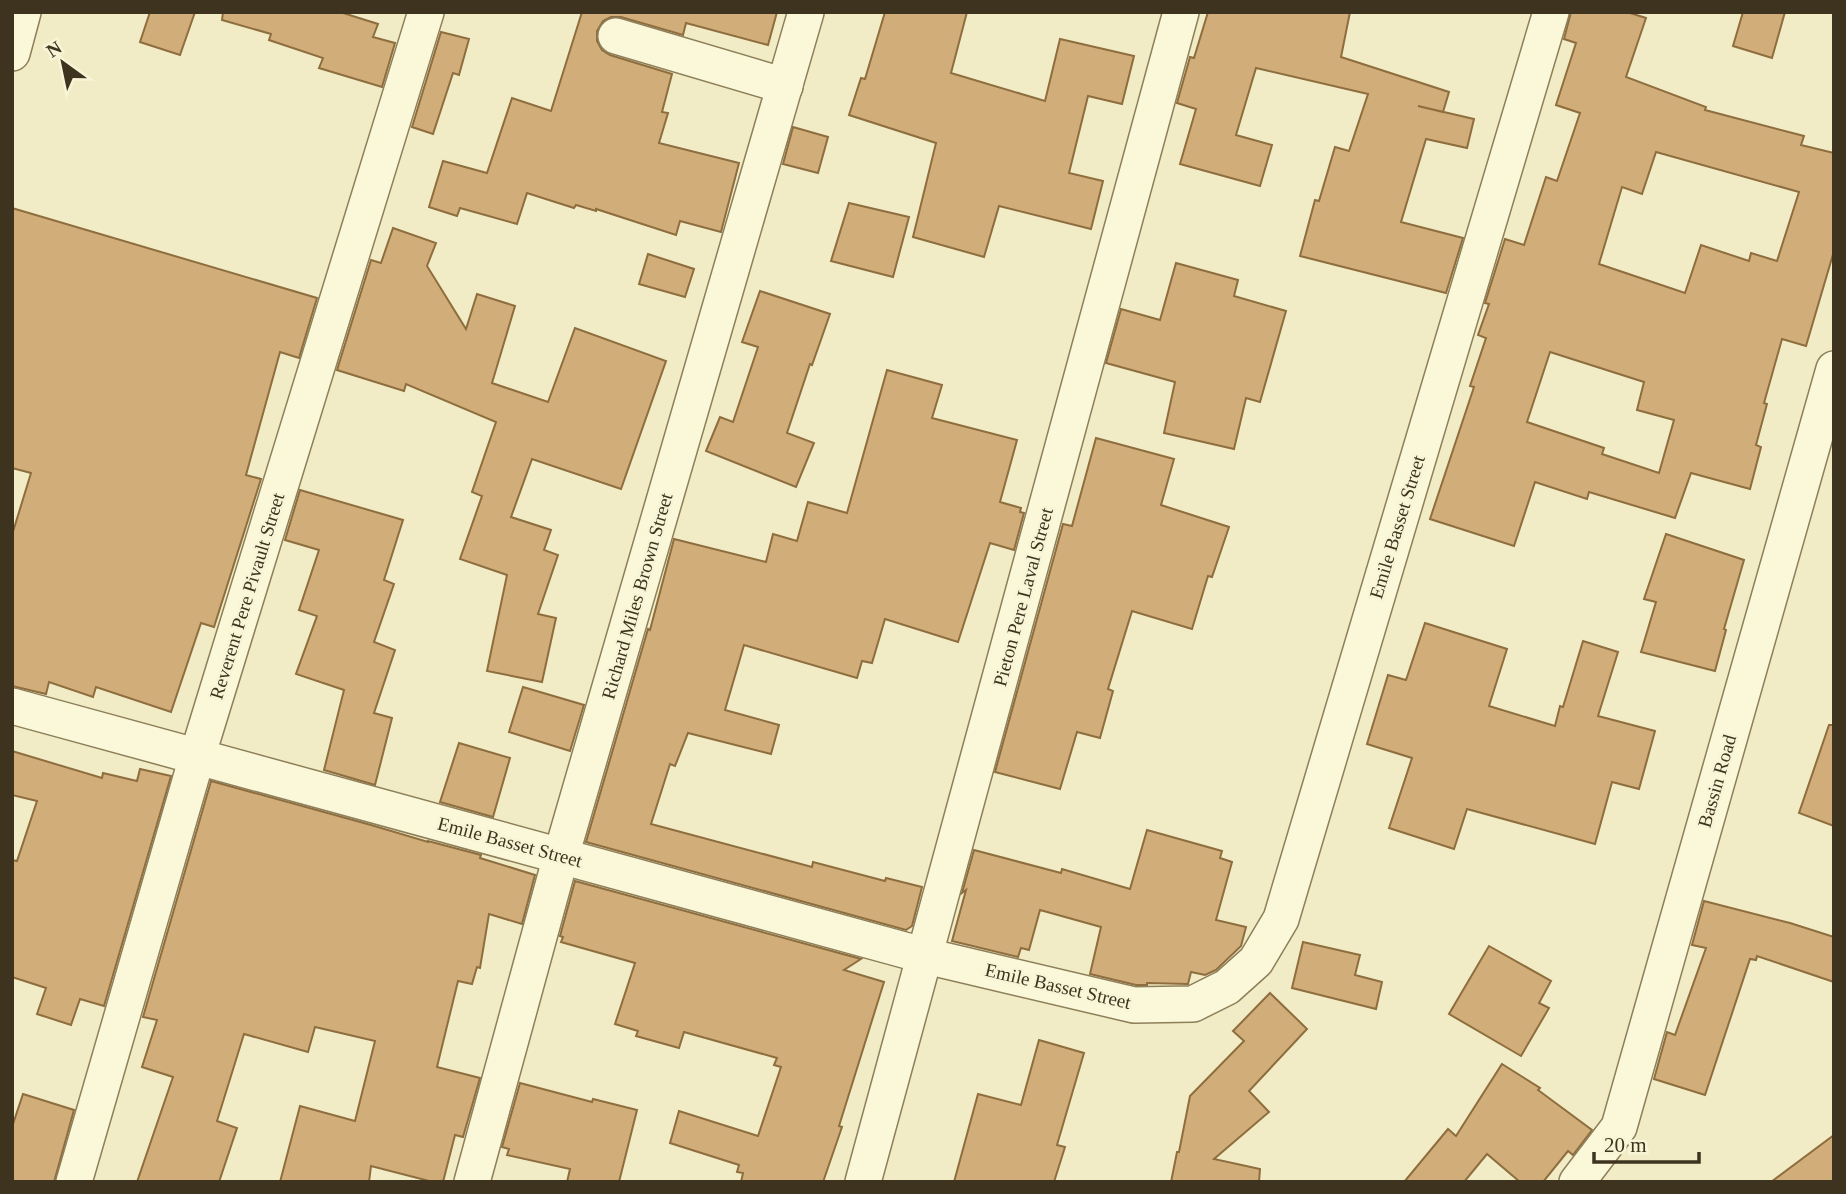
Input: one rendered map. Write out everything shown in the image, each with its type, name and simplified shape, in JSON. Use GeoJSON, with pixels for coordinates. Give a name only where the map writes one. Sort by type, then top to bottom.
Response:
{"type":"FeatureCollection","features":[{"type":"Feature","properties":{"kind":"street"},"geometry":{"type":"LineString","coordinates":[[12,53],[23,12]]}},
{"type":"Feature","properties":{"kind":"street","name":"Reverent Pere Pivault Street"},"geometry":{"type":"LineString","coordinates":[[74,1182],[197,757],[426,12]]}},
{"type":"Feature","properties":{"kind":"street","name":"Richard Miles Brown Street"},"geometry":{"type":"LineString","coordinates":[[472,1182],[561,856],[806,12]]}},
{"type":"Feature","properties":{"kind":"street","name":"Pieton Pere Laval Street"},"geometry":{"type":"LineString","coordinates":[[865,1181],[1181,12]]}},
{"type":"Feature","properties":{"kind":"street","name":"Emile Basset Street"},"geometry":{"type":"LineString","coordinates":[[12,706],[926,956],[1134,1005],[1193,1004],[1227,987],[1256,961],[1280,919],[1551,12]]}},
{"type":"Feature","properties":{"kind":"street"},"geometry":{"type":"LineString","coordinates":[[616,36],[785,86]]}},
{"type":"Feature","properties":{"kind":"street","name":"Bassin Road"},"geometry":{"type":"LineString","coordinates":[[1577,1182],[1619,1126],[1834,369]]}},
{"type":"Feature","properties":{"kind":"building"},"geometry":{"type":"Polygon","coordinates":[[[150,12],[195,12],[180,55],[140,42],[150,12]]]}},
{"type":"Feature","properties":{"kind":"building"},"geometry":{"type":"Polygon","coordinates":[[[223,12],[340,12],[378,24],[373,37],[395,43],[382,87],[319,68],[323,58],[269,40],[271,34],[222,20],[223,12]]]}},
{"type":"Feature","properties":{"kind":"building"},"geometry":{"type":"Polygon","coordinates":[[[582,12],[777,12],[768,45],[686,23],[683,35],[621,17],[611,17],[603,21],[597,31],[597,41],[602,50],[610,55],[672,74],[662,112],[668,113],[659,143],[739,163],[721,232],[680,221],[676,235],[596,209],[576,205],[574,208],[527,193],[517,224],[460,208],[457,216],[429,207],[443,161],[487,173],[512,98],[551,111],[582,12]]]}},
{"type":"Feature","properties":{"kind":"building"},"geometry":{"type":"Polygon","coordinates":[[[885,12],[967,12],[951,73],[1045,101],[1060,39],[1134,56],[1122,104],[1088,96],[1069,173],[1103,181],[1091,229],[999,206],[984,257],[913,237],[936,143],[849,115],[861,78],[865,79],[885,12]]]}},
{"type":"Feature","properties":{"kind":"building"},"geometry":{"type":"Polygon","coordinates":[[[1208,12],[1350,12],[1341,57],[1449,92],[1443,112],[1474,119],[1467,148],[1426,139],[1401,222],[1463,238],[1446,293],[1300,256],[1315,200],[1319,201],[1335,147],[1349,151],[1368,94],[1256,68],[1236,135],[1272,145],[1260,186],[1180,164],[1196,109],[1177,103],[1190,57],[1194,58],[1208,12]]]}},
{"type":"Feature","properties":{"kind":"building"},"geometry":{"type":"Polygon","coordinates":[[[1571,12],[1627,12],[1646,18],[1626,77],[1706,107],[1705,110],[1804,136],[1801,145],[1834,153],[1834,251],[1806,346],[1782,339],[1764,403],[1767,404],[1756,445],[1761,447],[1750,489],[1691,473],[1675,518],[1589,492],[1587,499],[1535,482],[1514,546],[1430,519],[1474,387],[1470,386],[1486,338],[1478,335],[1489,304],[1485,303],[1505,239],[1524,245],[1546,177],[1557,181],[1580,113],[1556,105],[1576,43],[1564,39],[1571,12]],[[1656,152],[1642,194],[1622,187],[1599,264],[1685,293],[1701,245],[1749,261],[1751,253],[1777,261],[1799,192],[1656,152]],[[1550,352],[1527,422],[1604,448],[1602,454],[1659,473],[1674,420],[1637,410],[1644,382],[1550,352]]]}},
{"type":"Feature","properties":{"kind":"building"},"geometry":{"type":"Polygon","coordinates":[[[1743,12],[1785,12],[1772,58],[1733,46],[1743,12]]]}},
{"type":"Feature","properties":{"kind":"building"},"geometry":{"type":"Polygon","coordinates":[[[441,32],[469,39],[459,75],[453,73],[433,134],[412,127],[441,32]]]}},
{"type":"Feature","properties":{"kind":"building"},"geometry":{"type":"Polygon","coordinates":[[[793,127],[828,137],[818,173],[783,164],[793,127]]]}},
{"type":"Feature","properties":{"kind":"building"},"geometry":{"type":"Polygon","coordinates":[[[849,203],[909,217],[893,277],[831,261],[849,203]]]}},
{"type":"Feature","properties":{"kind":"building"},"geometry":{"type":"Polygon","coordinates":[[[12,208],[317,298],[299,358],[280,352],[246,475],[261,479],[214,627],[201,623],[171,712],[96,687],[93,697],[49,682],[46,694],[12,686],[12,535],[31,473],[12,468],[12,208]]]}},
{"type":"Feature","properties":{"kind":"building"},"geometry":{"type":"Polygon","coordinates":[[[393,228],[436,243],[427,266],[466,329],[477,294],[515,306],[492,383],[548,402],[575,328],[666,361],[621,489],[532,459],[511,517],[551,530],[544,550],[558,555],[538,614],[556,618],[542,682],[487,671],[507,575],[460,559],[482,496],[472,492],[496,422],[406,384],[404,391],[337,370],[371,260],[381,263],[393,228]]]}},
{"type":"Feature","properties":{"kind":"building"},"geometry":{"type":"Polygon","coordinates":[[[648,254],[694,269],[685,297],[639,284],[648,254]]]}},
{"type":"Feature","properties":{"kind":"building"},"geometry":{"type":"Polygon","coordinates":[[[1176,263],[1238,280],[1234,296],[1286,311],[1260,402],[1246,398],[1234,449],[1164,433],[1175,382],[1106,363],[1121,309],[1160,320],[1176,263]]]}},
{"type":"Feature","properties":{"kind":"building"},"geometry":{"type":"Polygon","coordinates":[[[760,291],[830,314],[787,433],[814,443],[796,487],[706,451],[720,417],[733,422],[758,347],[742,342],[760,291]]]}},
{"type":"Feature","properties":{"kind":"building"},"geometry":{"type":"Polygon","coordinates":[[[887,370],[942,385],[932,418],[1017,440],[1000,502],[1021,508],[1020,512],[1024,513],[1014,550],[990,543],[958,642],[885,619],[872,663],[862,661],[857,678],[744,645],[725,710],[779,725],[771,754],[688,733],[675,766],[670,764],[651,824],[812,867],[813,862],[885,881],[886,878],[922,887],[912,926],[906,930],[586,842],[648,629],[650,630],[674,539],[766,562],[773,534],[797,541],[808,502],[847,513],[887,370]]]}},
{"type":"Feature","properties":{"kind":"building"},"geometry":{"type":"Polygon","coordinates":[[[1096,438],[1174,459],[1161,505],[1229,527],[1212,577],[1208,576],[1192,629],[1132,611],[1108,689],[1113,691],[1100,738],[1077,732],[1060,789],[995,772],[1063,524],[1072,526],[1096,438]]]}},
{"type":"Feature","properties":{"kind":"building"},"geometry":{"type":"Polygon","coordinates":[[[300,490],[403,520],[384,580],[394,584],[374,642],[395,650],[374,713],[392,718],[375,785],[324,770],[344,690],[296,674],[317,616],[299,610],[319,550],[285,540],[300,490]]]}},
{"type":"Feature","properties":{"kind":"building"},"geometry":{"type":"Polygon","coordinates":[[[1666,534],[1744,560],[1715,671],[1641,652],[1656,602],[1644,599],[1666,534]]]}},
{"type":"Feature","properties":{"kind":"building"},"geometry":{"type":"Polygon","coordinates":[[[1425,623],[1507,649],[1489,706],[1555,726],[1583,641],[1618,652],[1598,716],[1655,731],[1639,789],[1612,782],[1595,844],[1467,809],[1454,849],[1389,828],[1412,758],[1367,744],[1388,675],[1406,680],[1425,623]]]}},
{"type":"Feature","properties":{"kind":"building"},"geometry":{"type":"Polygon","coordinates":[[[523,687],[584,705],[570,751],[509,732],[523,687]]]}},
{"type":"Feature","properties":{"kind":"building"},"geometry":{"type":"Polygon","coordinates":[[[1829,725],[1834,725],[1834,826],[1799,813],[1829,725]]]}},
{"type":"Feature","properties":{"kind":"building"},"geometry":{"type":"Polygon","coordinates":[[[459,743],[510,758],[493,817],[440,802],[459,743]]]}},
{"type":"Feature","properties":{"kind":"building"},"geometry":{"type":"Polygon","coordinates":[[[12,751],[102,778],[103,773],[137,781],[140,769],[171,776],[104,1006],[80,999],[71,1025],[37,1014],[46,988],[12,977],[12,860],[17,861],[37,801],[12,795],[12,751]]]}},
{"type":"Feature","properties":{"kind":"building"},"geometry":{"type":"Polygon","coordinates":[[[211,781],[481,855],[480,858],[535,875],[522,924],[489,914],[480,968],[477,967],[472,984],[458,981],[437,1067],[480,1078],[463,1137],[455,1135],[443,1182],[433,1182],[371,1166],[369,1182],[280,1182],[300,1106],[355,1121],[375,1041],[315,1027],[308,1052],[244,1034],[217,1121],[237,1128],[219,1182],[137,1182],[173,1077],[142,1067],[157,1020],[143,1017],[211,781]]]}},
{"type":"Feature","properties":{"kind":"building"},"geometry":{"type":"Polygon","coordinates":[[[1147,830],[1222,851],[1220,858],[1232,862],[1216,920],[1246,927],[1241,946],[1216,970],[1205,975],[1191,972],[1188,984],[1136,985],[1090,974],[1101,927],[1040,910],[1029,950],[1021,948],[1018,957],[952,941],[974,850],[1061,873],[1062,869],[1130,889],[1147,830]]]}},
{"type":"Feature","properties":{"kind":"building"},"geometry":{"type":"Polygon","coordinates":[[[575,881],[861,959],[844,970],[884,982],[839,1126],[842,1127],[823,1182],[741,1182],[743,1173],[737,1172],[739,1165],[670,1143],[679,1111],[758,1136],[781,1067],[774,1065],[777,1058],[684,1032],[679,1048],[636,1036],[638,1031],[615,1024],[635,963],[561,942],[563,937],[560,936],[575,881]]]}},
{"type":"Feature","properties":{"kind":"building"},"geometry":{"type":"Polygon","coordinates":[[[1704,901],[1834,937],[1834,982],[1757,956],[1756,960],[1750,959],[1705,1095],[1654,1079],[1667,1032],[1675,1035],[1706,948],[1692,945],[1704,901]]]}},
{"type":"Feature","properties":{"kind":"building"},"geometry":{"type":"Polygon","coordinates":[[[1303,942],[1360,955],[1355,975],[1382,982],[1376,1009],[1292,988],[1303,942]]]}},
{"type":"Feature","properties":{"kind":"building"},"geometry":{"type":"Polygon","coordinates":[[[1489,946],[1551,981],[1539,1003],[1549,1008],[1521,1056],[1449,1014],[1489,946]]]}},
{"type":"Feature","properties":{"kind":"building"},"geometry":{"type":"Polygon","coordinates":[[[1270,993],[1307,1029],[1249,1091],[1269,1112],[1214,1159],[1260,1169],[1259,1182],[1171,1182],[1190,1096],[1244,1041],[1233,1031],[1270,993]]]}},
{"type":"Feature","properties":{"kind":"building"},"geometry":{"type":"Polygon","coordinates":[[[1039,1040],[1084,1053],[1057,1145],[1065,1147],[1054,1182],[954,1182],[978,1094],[1021,1105],[1039,1040]]]}},
{"type":"Feature","properties":{"kind":"building"},"geometry":{"type":"Polygon","coordinates":[[[1502,1064],[1540,1088],[1538,1090],[1592,1130],[1573,1155],[1568,1151],[1543,1182],[1520,1182],[1487,1154],[1464,1182],[1404,1182],[1448,1129],[1456,1136],[1502,1064]]]}},
{"type":"Feature","properties":{"kind":"building"},"geometry":{"type":"Polygon","coordinates":[[[520,1083],[592,1102],[593,1099],[637,1110],[619,1182],[567,1182],[570,1169],[507,1155],[509,1149],[502,1147],[520,1083]]]}},
{"type":"Feature","properties":{"kind":"building"},"geometry":{"type":"Polygon","coordinates":[[[23,1094],[74,1110],[54,1182],[12,1182],[12,1127],[23,1094]]]}},
{"type":"Feature","properties":{"kind":"building"},"geometry":{"type":"Polygon","coordinates":[[[1834,1135],[1834,1182],[1771,1182],[1834,1135]]]}}]}
